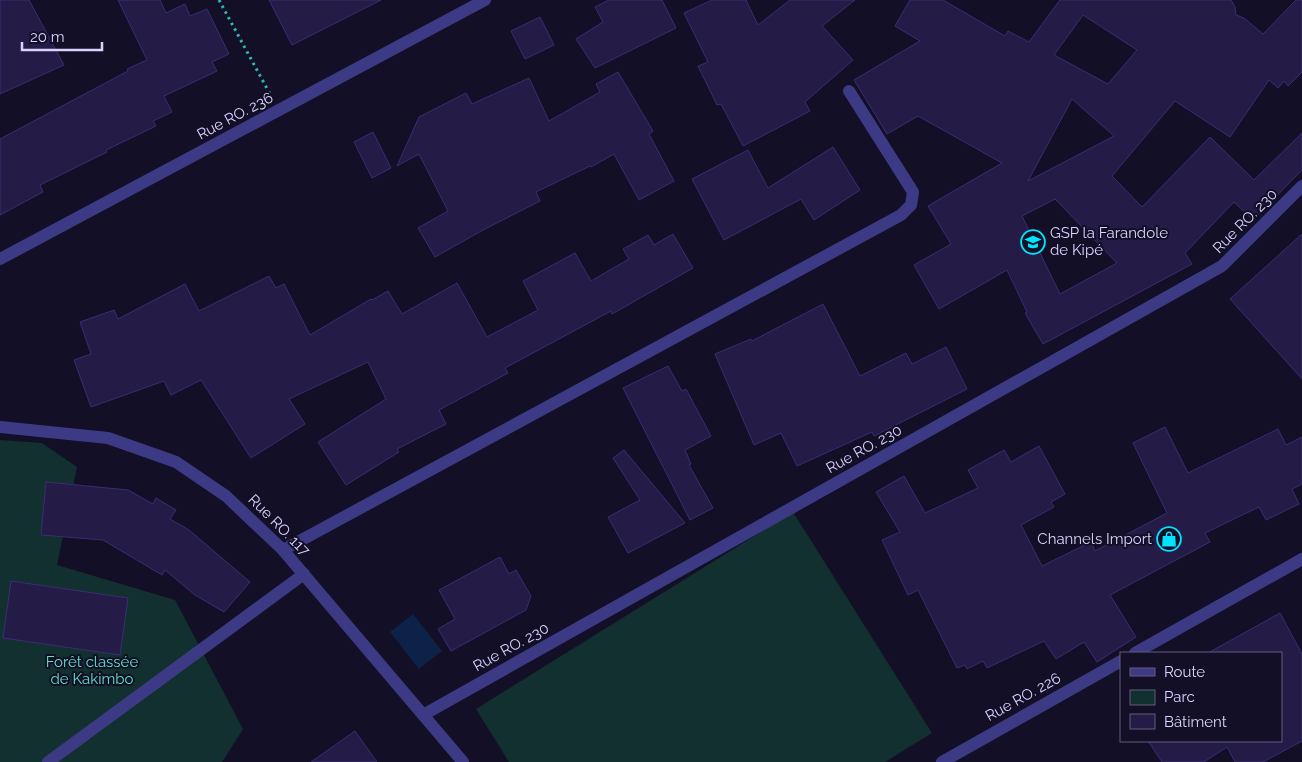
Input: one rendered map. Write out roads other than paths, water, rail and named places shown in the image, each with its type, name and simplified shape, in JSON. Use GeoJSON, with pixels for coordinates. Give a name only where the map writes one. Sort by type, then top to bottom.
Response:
{"type":"FeatureCollection","features":[{"type":"Feature","properties":{"kind":"street","name":"Rue RO. 236"},"geometry":{"type":"LineString","coordinates":[[0,259],[485,0]]}},
{"type":"Feature","properties":{"kind":"street"},"geometry":{"type":"LineString","coordinates":[[283,550],[901,215],[911,205],[914,192],[849,91]]}},
{"type":"Feature","properties":{"kind":"street","name":"Rue RO. 230"},"geometry":{"type":"LineString","coordinates":[[423,715],[1222,266],[1302,186]]}},
{"type":"Feature","properties":{"kind":"street","name":"Rue RO. 117"},"geometry":{"type":"LineString","coordinates":[[0,427],[108,438],[176,462],[226,496],[283,550],[463,762]]}},
{"type":"Feature","properties":{"kind":"street"},"geometry":{"type":"LineString","coordinates":[[1137,652],[1302,559]]}},
{"type":"Feature","properties":{"kind":"street"},"geometry":{"type":"LineString","coordinates":[[48,762],[304,574]]}},
{"type":"Feature","properties":{"kind":"street","name":"Rue RO. 226"},"geometry":{"type":"LineString","coordinates":[[942,762],[1120,662]]}},
{"type":"Feature","properties":{"kind":"water"},"geometry":{"type":"Polygon","coordinates":[[[413,614],[442,651],[419,669],[390,632],[413,614]]]}},
{"type":"Feature","properties":{"kind":"place","name":"GSP la Farandole de Kipé"},"geometry":{"type":"Point","coordinates":[1033,242]}},
{"type":"Feature","properties":{"kind":"place","name":"Channels Import"},"geometry":{"type":"Point","coordinates":[1169,539]}},
{"type":"Feature","properties":{"kind":"park label","name":"Forêt classée de Kakimbo"},"geometry":{"type":"Point","coordinates":[92,670]}}]}
